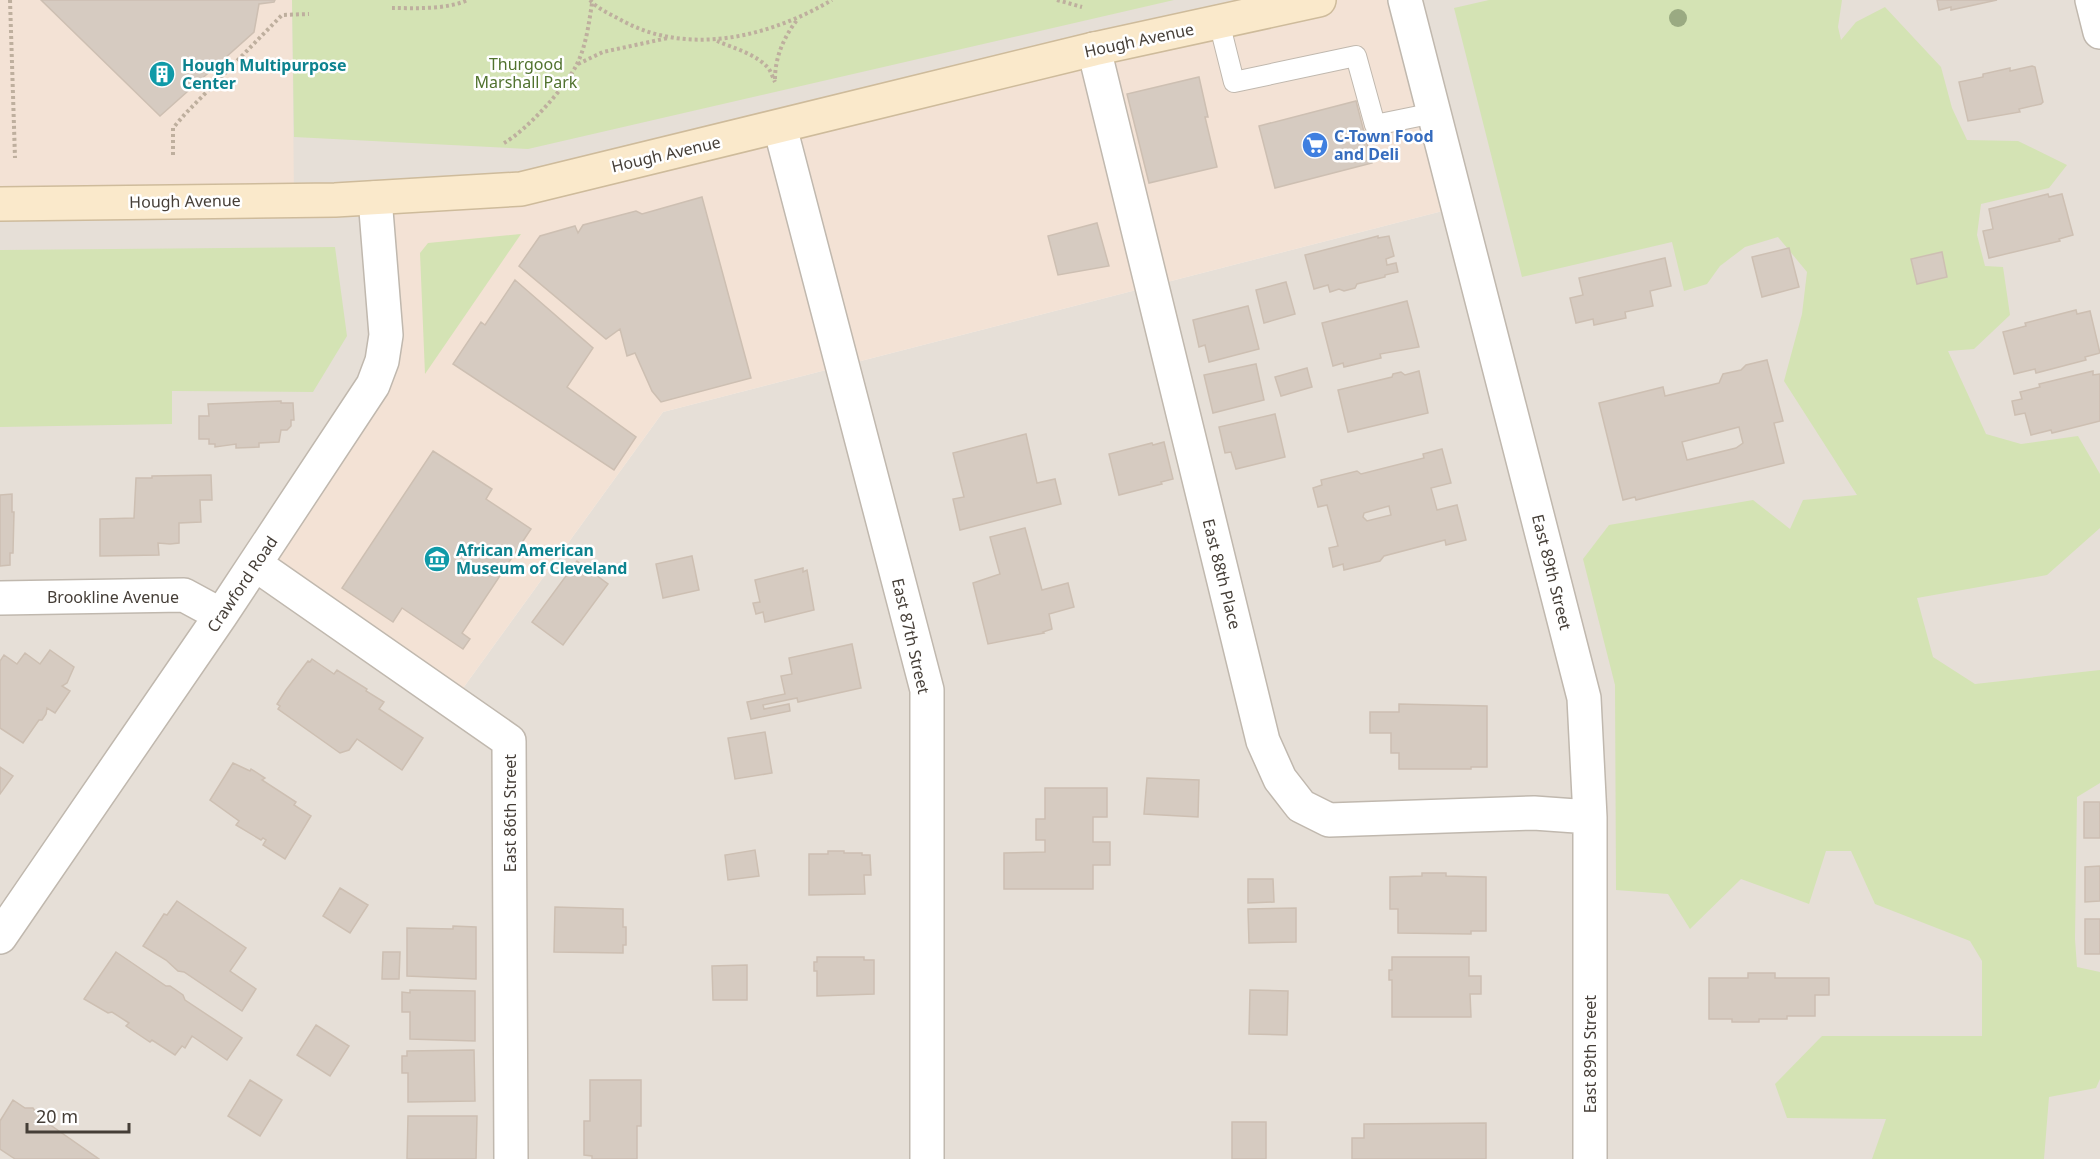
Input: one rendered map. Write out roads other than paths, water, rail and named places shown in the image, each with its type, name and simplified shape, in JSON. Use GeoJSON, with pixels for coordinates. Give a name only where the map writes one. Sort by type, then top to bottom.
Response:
{"type":"FeatureCollection","features":[{"type":"Feature","properties":{"kind":"street","name":"Hough Avenue"},"geometry":{"type":"LineString","coordinates":[[0,204],[375,198],[521,189],[1094,49],[1319,0]]}},
{"type":"Feature","properties":{"kind":"street","name":"East 89th Street"},"geometry":{"type":"LineString","coordinates":[[1405,0],[1584,698],[1590,817],[1590,1159]]}},
{"type":"Feature","properties":{"kind":"street"},"geometry":{"type":"LineString","coordinates":[[2092,0],[2100,32]]}},
{"type":"Feature","properties":{"kind":"street","name":"East 88th Place"},"geometry":{"type":"LineString","coordinates":[[1094,49],[1263,741],[1280,779],[1301,806],[1329,820],[1534,813],[1590,817]]}},
{"type":"Feature","properties":{"kind":"street","name":"East 87th Street"},"geometry":{"type":"LineString","coordinates":[[780,127],[927,690],[927,1159]]}},
{"type":"Feature","properties":{"kind":"street","name":"Crawford Road"},"geometry":{"type":"LineString","coordinates":[[0,937],[221,615],[373,385],[382,361],[386,334],[375,198]]}},
{"type":"Feature","properties":{"kind":"street","name":"East 86th Street"},"geometry":{"type":"LineString","coordinates":[[255,564],[509,741],[511,1159]]}},
{"type":"Feature","properties":{"kind":"street","name":"Brookline Avenue"},"geometry":{"type":"LineString","coordinates":[[0,598],[184,595],[221,615]]}},
{"type":"Feature","properties":{"kind":"lane"},"geometry":{"type":"LineString","coordinates":[[1219,22],[1234,82],[1356,56],[1375,125],[1434,113]]}},
{"type":"Feature","properties":{"kind":"place","name":"Hough Multipurpose Center"},"geometry":{"type":"Point","coordinates":[162,74]}},
{"type":"Feature","properties":{"kind":"place","name":"C-Town Food and Deli"},"geometry":{"type":"Point","coordinates":[1315,145]}},
{"type":"Feature","properties":{"kind":"place","name":"African American Museum of Cleveland"},"geometry":{"type":"Point","coordinates":[437,559]}},
{"type":"Feature","properties":{"kind":"park label","name":"Thurgood Marshall Park"},"geometry":{"type":"Point","coordinates":[526,73]}}]}
